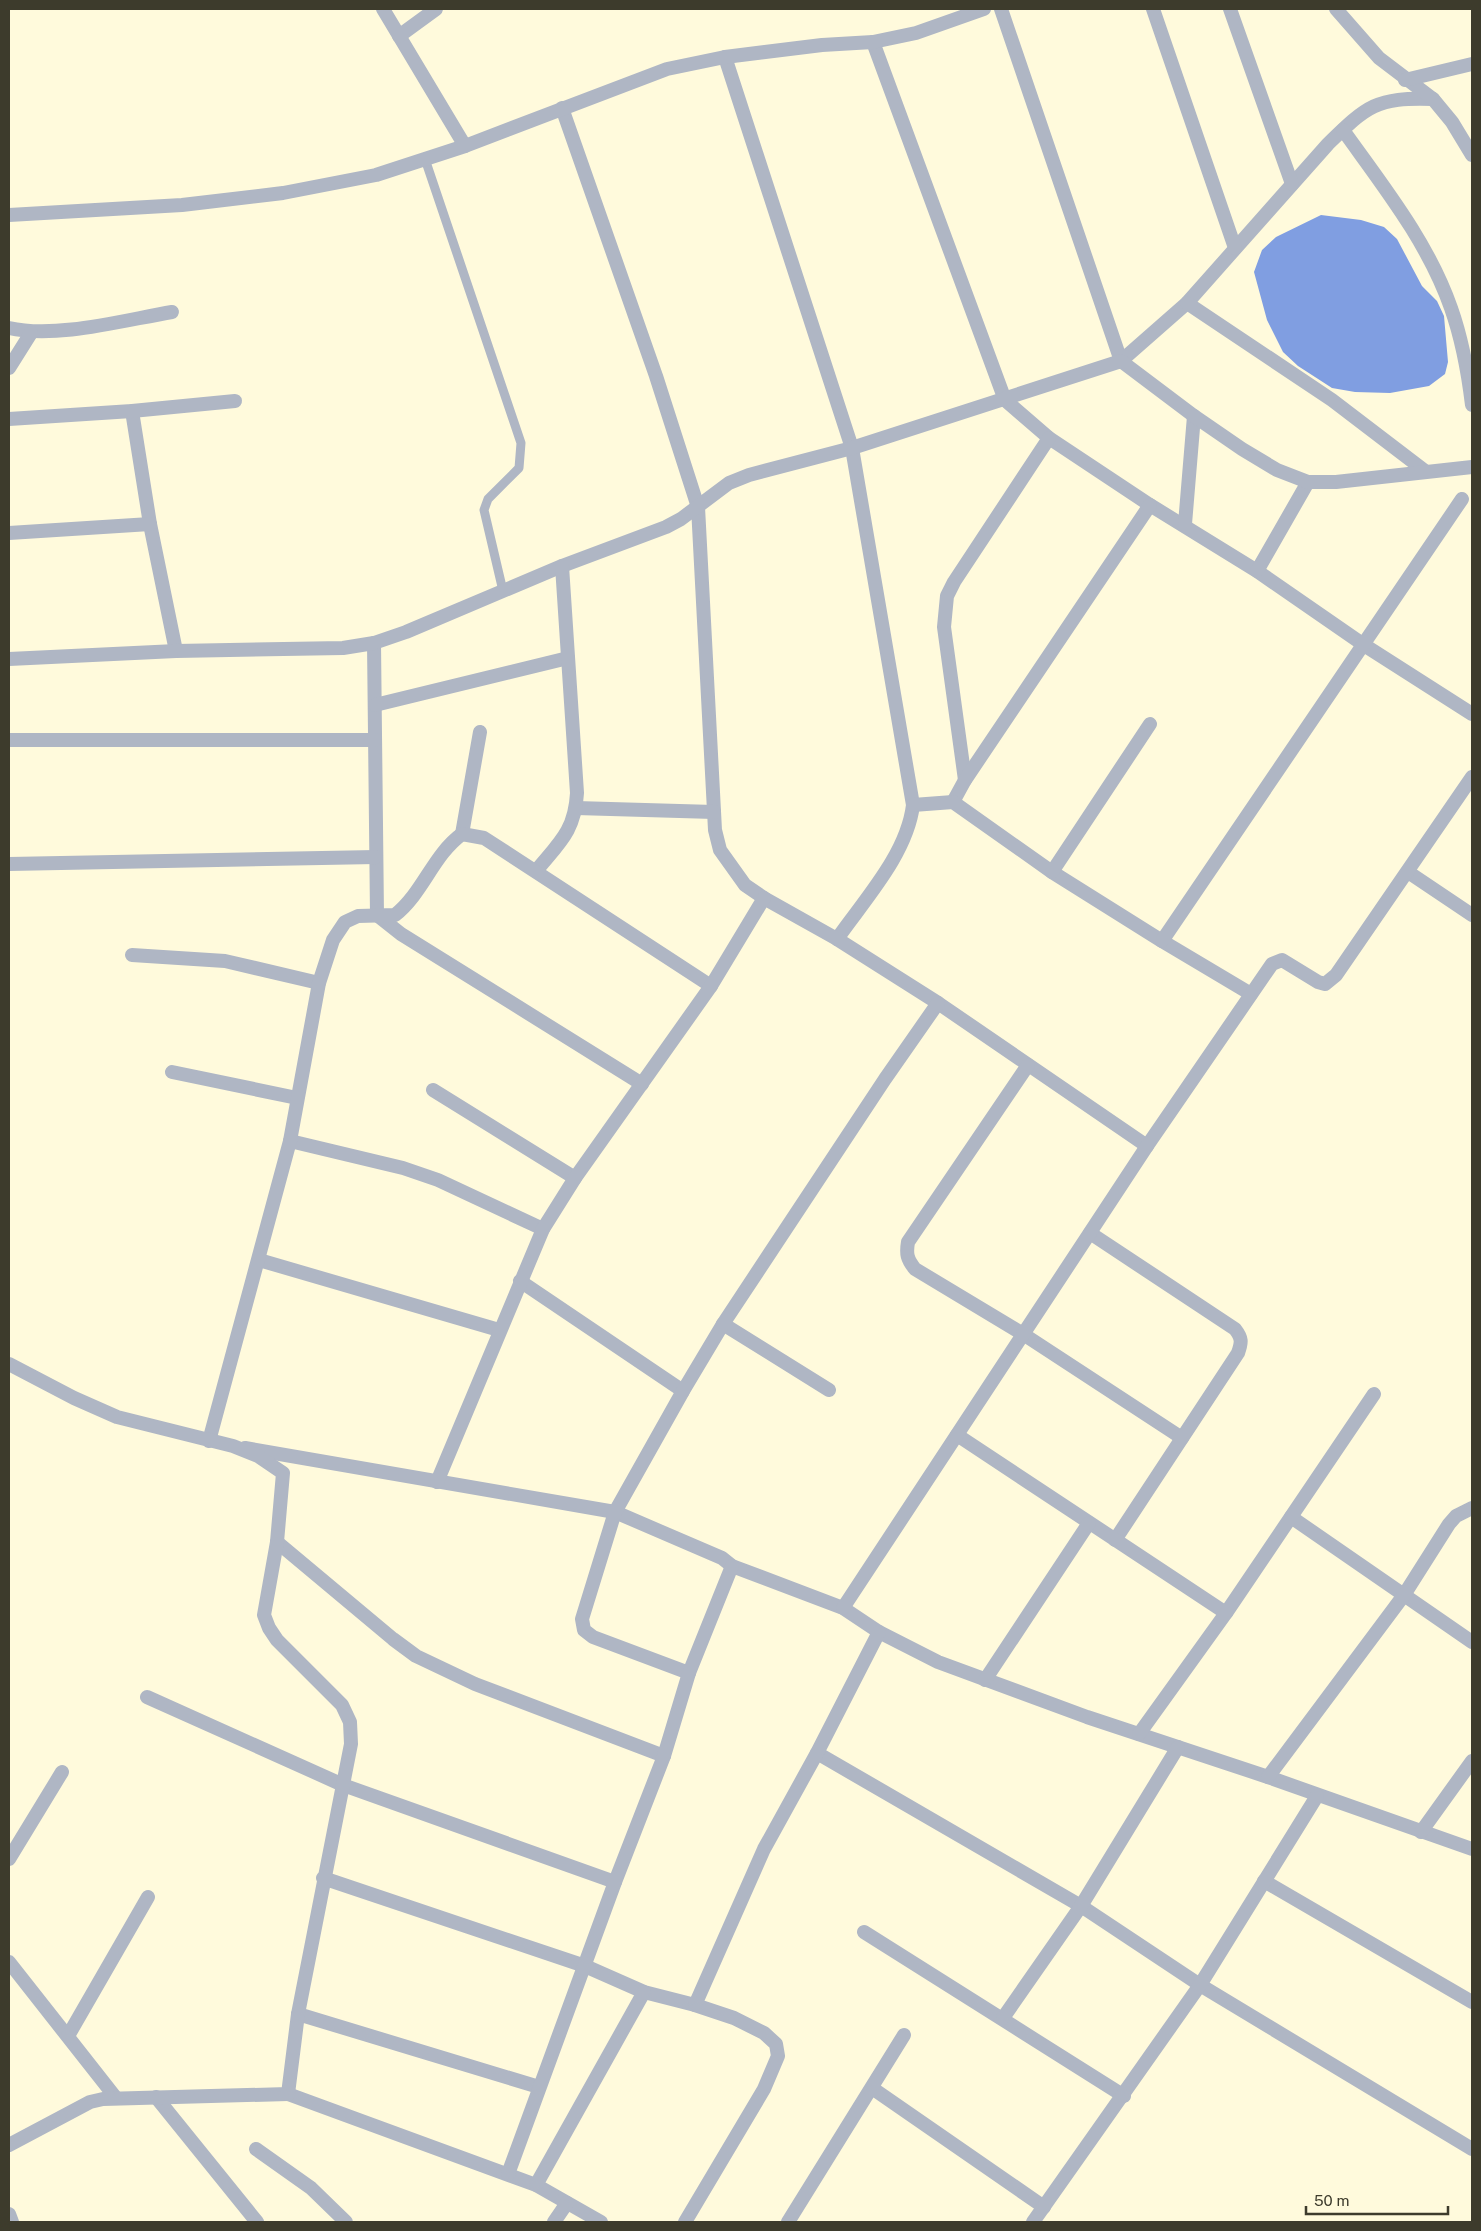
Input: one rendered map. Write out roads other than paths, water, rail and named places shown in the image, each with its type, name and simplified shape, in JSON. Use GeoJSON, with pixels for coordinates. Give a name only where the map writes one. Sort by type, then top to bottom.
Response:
{"type":"FeatureCollection","features":[{"type":"Feature","properties":{"kind":"street"},"geometry":{"type":"LineString","coordinates":[[383,9],[465,146]]}},
{"type":"Feature","properties":{"kind":"street"},"geometry":{"type":"LineString","coordinates":[[400,36],[436,9]]}},
{"type":"Feature","properties":{"kind":"street"},"geometry":{"type":"LineString","coordinates":[[9,215],[182,205],[283,193],[376,175],[465,146],[667,69],[725,57],[822,45],[873,42],[916,33],[984,9]]}},
{"type":"Feature","properties":{"kind":"street"},"geometry":{"type":"LineString","coordinates":[[1001,9],[1121,361],[1242,450],[1270,466],[1308,482],[1336,482],[1472,467]]}},
{"type":"Feature","properties":{"kind":"street"},"geometry":{"type":"LineString","coordinates":[[1153,9],[1236,248]]}},
{"type":"Feature","properties":{"kind":"street"},"geometry":{"type":"LineString","coordinates":[[1230,9],[1292,184]]}},
{"type":"Feature","properties":{"kind":"street"},"geometry":{"type":"LineString","coordinates":[[1336,9],[1379,58],[1405,80],[1433,99],[1452,122],[1472,155]]}},
{"type":"Feature","properties":{"kind":"street"},"geometry":{"type":"LineString","coordinates":[[873,42],[1005,400],[1049,438],[1150,504],[1185,524],[1364,645],[1472,714]]}},
{"type":"Feature","properties":{"kind":"street"},"geometry":{"type":"LineString","coordinates":[[725,57],[852,448],[913,805],[911,821],[901,848],[837,939]]}},
{"type":"Feature","properties":{"kind":"street"},"geometry":{"type":"LineString","coordinates":[[1405,80],[1472,64]]}},
{"type":"Feature","properties":{"kind":"street"},"geometry":{"type":"LineString","coordinates":[[9,659],[176,651],[343,648],[374,643],[406,632],[562,566],[648,534],[681,519],[729,482],[852,448],[1121,361],[1187,304],[1292,184],[1343,130],[1374,105],[1393,100],[1433,99]]}},
{"type":"Feature","properties":{"kind":"street"},"geometry":{"type":"LineString","coordinates":[[562,108],[656,376],[698,507],[715,830],[720,850],[745,885],[764,898],[837,939],[938,1003],[1147,1146]]}},
{"type":"Feature","properties":{"kind":"street"},"geometry":{"type":"LineString","coordinates":[[1343,130],[1409,224],[1433,267],[1451,308],[1463,349],[1472,396]]}},
{"type":"Feature","properties":{"kind":"street"},"geometry":{"type":"LineString","coordinates":[[1187,304],[1332,400],[1425,472]]}},
{"type":"Feature","properties":{"kind":"street"},"geometry":{"type":"LineString","coordinates":[[9,328],[31,332],[58,331],[172,312]]}},
{"type":"Feature","properties":{"kind":"street"},"geometry":{"type":"LineString","coordinates":[[9,368],[31,332]]}},
{"type":"Feature","properties":{"kind":"street"},"geometry":{"type":"LineString","coordinates":[[9,419],[132,411],[235,401]]}},
{"type":"Feature","properties":{"kind":"street"},"geometry":{"type":"LineString","coordinates":[[132,411],[150,524],[176,651]]}},
{"type":"Feature","properties":{"kind":"street"},"geometry":{"type":"LineString","coordinates":[[1185,524],[1194,416]]}},
{"type":"Feature","properties":{"kind":"street"},"geometry":{"type":"LineString","coordinates":[[965,780],[944,627],[947,596],[954,582],[1049,438]]}},
{"type":"Feature","properties":{"kind":"street"},"geometry":{"type":"LineString","coordinates":[[1257,571],[1308,482]]}},
{"type":"Feature","properties":{"kind":"street"},"geometry":{"type":"LineString","coordinates":[[1162,941],[1462,499]]}},
{"type":"Feature","properties":{"kind":"street"},"geometry":{"type":"LineString","coordinates":[[953,802],[965,780],[1150,504]]}},
{"type":"Feature","properties":{"kind":"street"},"geometry":{"type":"LineString","coordinates":[[9,532],[150,524]]}},
{"type":"Feature","properties":{"kind":"street"},"geometry":{"type":"LineString","coordinates":[[536,871],[566,835],[573,822],[576,808],[577,792],[562,566]]}},
{"type":"Feature","properties":{"kind":"street"},"geometry":{"type":"LineString","coordinates":[[374,643],[377,915]]}},
{"type":"Feature","properties":{"kind":"street"},"geometry":{"type":"LineString","coordinates":[[375,705],[568,658]]}},
{"type":"Feature","properties":{"kind":"street"},"geometry":{"type":"LineString","coordinates":[[1052,872],[1150,724]]}},
{"type":"Feature","properties":{"kind":"street"},"geometry":{"type":"LineString","coordinates":[[209,1441],[290,1141],[296,1098],[319,982],[333,940],[345,922],[358,916],[395,915],[404,908],[451,842],[462,834],[480,732]]}},
{"type":"Feature","properties":{"kind":"street"},"geometry":{"type":"LineString","coordinates":[[9,740],[375,740]]}},
{"type":"Feature","properties":{"kind":"street"},"geometry":{"type":"LineString","coordinates":[[843,1608],[1147,1146],[1272,964],[1282,960],[1318,982],[1325,984],[1336,975],[1472,777]]}},
{"type":"Feature","properties":{"kind":"street"},"geometry":{"type":"LineString","coordinates":[[913,805],[953,802],[1052,872],[1162,941],[1252,994]]}},
{"type":"Feature","properties":{"kind":"street"},"geometry":{"type":"LineString","coordinates":[[576,808],[714,812]]}},
{"type":"Feature","properties":{"kind":"street"},"geometry":{"type":"LineString","coordinates":[[462,834],[484,838],[711,986]]}},
{"type":"Feature","properties":{"kind":"street"},"geometry":{"type":"LineString","coordinates":[[9,864],[376,857]]}},
{"type":"Feature","properties":{"kind":"street"},"geometry":{"type":"LineString","coordinates":[[1408,872],[1472,915]]}},
{"type":"Feature","properties":{"kind":"street"},"geometry":{"type":"LineString","coordinates":[[437,1482],[499,1330],[543,1229],[575,1178],[711,986],[764,898]]}},
{"type":"Feature","properties":{"kind":"street"},"geometry":{"type":"LineString","coordinates":[[377,915],[401,934],[642,1084]]}},
{"type":"Feature","properties":{"kind":"street"},"geometry":{"type":"LineString","coordinates":[[132,955],[225,961],[319,982]]}},
{"type":"Feature","properties":{"kind":"street"},"geometry":{"type":"LineString","coordinates":[[689,1673],[593,1637],[584,1630],[582,1619],[615,1512],[723,1324],[885,1079],[938,1003]]}},
{"type":"Feature","properties":{"kind":"street"},"geometry":{"type":"LineString","coordinates":[[1028,1065],[908,1242],[906,1254],[909,1262],[1182,1438]]}},
{"type":"Feature","properties":{"kind":"street"},"geometry":{"type":"LineString","coordinates":[[172,1072],[296,1098]]}},
{"type":"Feature","properties":{"kind":"street"},"geometry":{"type":"LineString","coordinates":[[433,1090],[575,1178]]}},
{"type":"Feature","properties":{"kind":"street"},"geometry":{"type":"LineString","coordinates":[[290,1141],[403,1168],[438,1180],[543,1229]]}},
{"type":"Feature","properties":{"kind":"street"},"geometry":{"type":"LineString","coordinates":[[1090,1233],[1235,1329],[1240,1336],[1241,1343],[1238,1353],[1115,1540]]}},
{"type":"Feature","properties":{"kind":"street"},"geometry":{"type":"LineString","coordinates":[[258,1260],[499,1330]]}},
{"type":"Feature","properties":{"kind":"street"},"geometry":{"type":"LineString","coordinates":[[520,1281],[684,1391]]}},
{"type":"Feature","properties":{"kind":"street"},"geometry":{"type":"LineString","coordinates":[[723,1324],[828,1390]]}},
{"type":"Feature","properties":{"kind":"street"},"geometry":{"type":"LineString","coordinates":[[9,1364],[74,1398],[117,1417],[209,1441],[615,1512],[722,1558],[732,1566],[843,1608],[879,1632],[938,1662],[1087,1717],[1268,1777],[1317,1796],[1472,1849]]}},
{"type":"Feature","properties":{"kind":"street"},"geometry":{"type":"LineString","coordinates":[[1139,1734],[1226,1613],[1374,1394]]}},
{"type":"Feature","properties":{"kind":"street"},"geometry":{"type":"LineString","coordinates":[[957,1435],[1226,1613]]}},
{"type":"Feature","properties":{"kind":"street"},"geometry":{"type":"LineString","coordinates":[[233,1446],[258,1456],[283,1473],[277,1542],[264,1615],[269,1628],[277,1640],[342,1705],[350,1722],[351,1744],[323,1878],[298,2014],[288,2094]]}},
{"type":"Feature","properties":{"kind":"street"},"geometry":{"type":"LineString","coordinates":[[1268,1777],[1404,1595],[1449,1524],[1456,1516],[1472,1508]]}},
{"type":"Feature","properties":{"kind":"street"},"geometry":{"type":"LineString","coordinates":[[1291,1517],[1472,1642]]}},
{"type":"Feature","properties":{"kind":"street"},"geometry":{"type":"LineString","coordinates":[[985,1680],[1089,1523]]}},
{"type":"Feature","properties":{"kind":"street"},"geometry":{"type":"LineString","coordinates":[[277,1542],[416,1656],[475,1684],[664,1756]]}},
{"type":"Feature","properties":{"kind":"street"},"geometry":{"type":"LineString","coordinates":[[508,2174],[615,1882],[664,1756],[689,1673],[732,1566]]}},
{"type":"Feature","properties":{"kind":"street"},"geometry":{"type":"LineString","coordinates":[[695,2005],[764,1849],[817,1753],[879,1632]]}},
{"type":"Feature","properties":{"kind":"street"},"geometry":{"type":"LineString","coordinates":[[147,1697],[343,1785],[615,1882]]}},
{"type":"Feature","properties":{"kind":"street"},"geometry":{"type":"LineString","coordinates":[[1003,2018],[1081,1906],[1178,1747]]}},
{"type":"Feature","properties":{"kind":"street"},"geometry":{"type":"LineString","coordinates":[[817,1753],[1081,1906],[1200,1985],[1472,2149]]}},
{"type":"Feature","properties":{"kind":"street"},"geometry":{"type":"LineString","coordinates":[[1421,1832],[1472,1761]]}},
{"type":"Feature","properties":{"kind":"street"},"geometry":{"type":"LineString","coordinates":[[9,1859],[62,1772]]}},
{"type":"Feature","properties":{"kind":"street"},"geometry":{"type":"LineString","coordinates":[[1033,2222],[1124,2096],[1200,1985],[1317,1796]]}},
{"type":"Feature","properties":{"kind":"street"},"geometry":{"type":"LineString","coordinates":[[323,1878],[585,1966],[644,1992],[695,2005],[734,2018],[764,2033],[776,2044],[778,2056],[764,2089],[685,2222]]}},
{"type":"Feature","properties":{"kind":"street"},"geometry":{"type":"LineString","coordinates":[[1264,1881],[1472,2002]]}},
{"type":"Feature","properties":{"kind":"street"},"geometry":{"type":"LineString","coordinates":[[68,2036],[148,1897]]}},
{"type":"Feature","properties":{"kind":"street"},"geometry":{"type":"LineString","coordinates":[[864,1932],[1124,2096]]}},
{"type":"Feature","properties":{"kind":"street"},"geometry":{"type":"LineString","coordinates":[[9,1962],[116,2098]]}},
{"type":"Feature","properties":{"kind":"street"},"geometry":{"type":"LineString","coordinates":[[536,2185],[644,1992]]}},
{"type":"Feature","properties":{"kind":"street"},"geometry":{"type":"LineString","coordinates":[[298,2014],[539,2087]]}},
{"type":"Feature","properties":{"kind":"street"},"geometry":{"type":"LineString","coordinates":[[788,2222],[904,2034]]}},
{"type":"Feature","properties":{"kind":"street"},"geometry":{"type":"LineString","coordinates":[[872,2088],[1044,2207]]}},
{"type":"Feature","properties":{"kind":"street"},"geometry":{"type":"LineString","coordinates":[[9,2145],[90,2102],[116,2098],[288,2094],[536,2185],[600,2222]]}},
{"type":"Feature","properties":{"kind":"street"},"geometry":{"type":"LineString","coordinates":[[156,2097],[257,2222]]}},
{"type":"Feature","properties":{"kind":"street"},"geometry":{"type":"LineString","coordinates":[[256,2149],[311,2188],[346,2222]]}},
{"type":"Feature","properties":{"kind":"street"},"geometry":{"type":"LineString","coordinates":[[554,2222],[567,2203]]}},
{"type":"Feature","properties":{"kind":"street"},"geometry":{"type":"LineString","coordinates":[[9,2214],[12,2222]]}},
{"type":"Feature","properties":{"kind":"lane"},"geometry":{"type":"LineString","coordinates":[[425,159],[521,444],[519,468],[488,499],[484,510],[503,591]]}},
{"type":"Feature","properties":{"kind":"water"},"geometry":{"type":"Polygon","coordinates":[[[1321,215],[1361,220],[1384,227],[1397,239],[1422,286],[1437,301],[1444,316],[1448,362],[1445,374],[1429,386],[1390,393],[1355,392],[1332,388],[1298,366],[1283,352],[1267,320],[1254,272],[1262,250],[1276,237],[1321,215]]]}}]}
